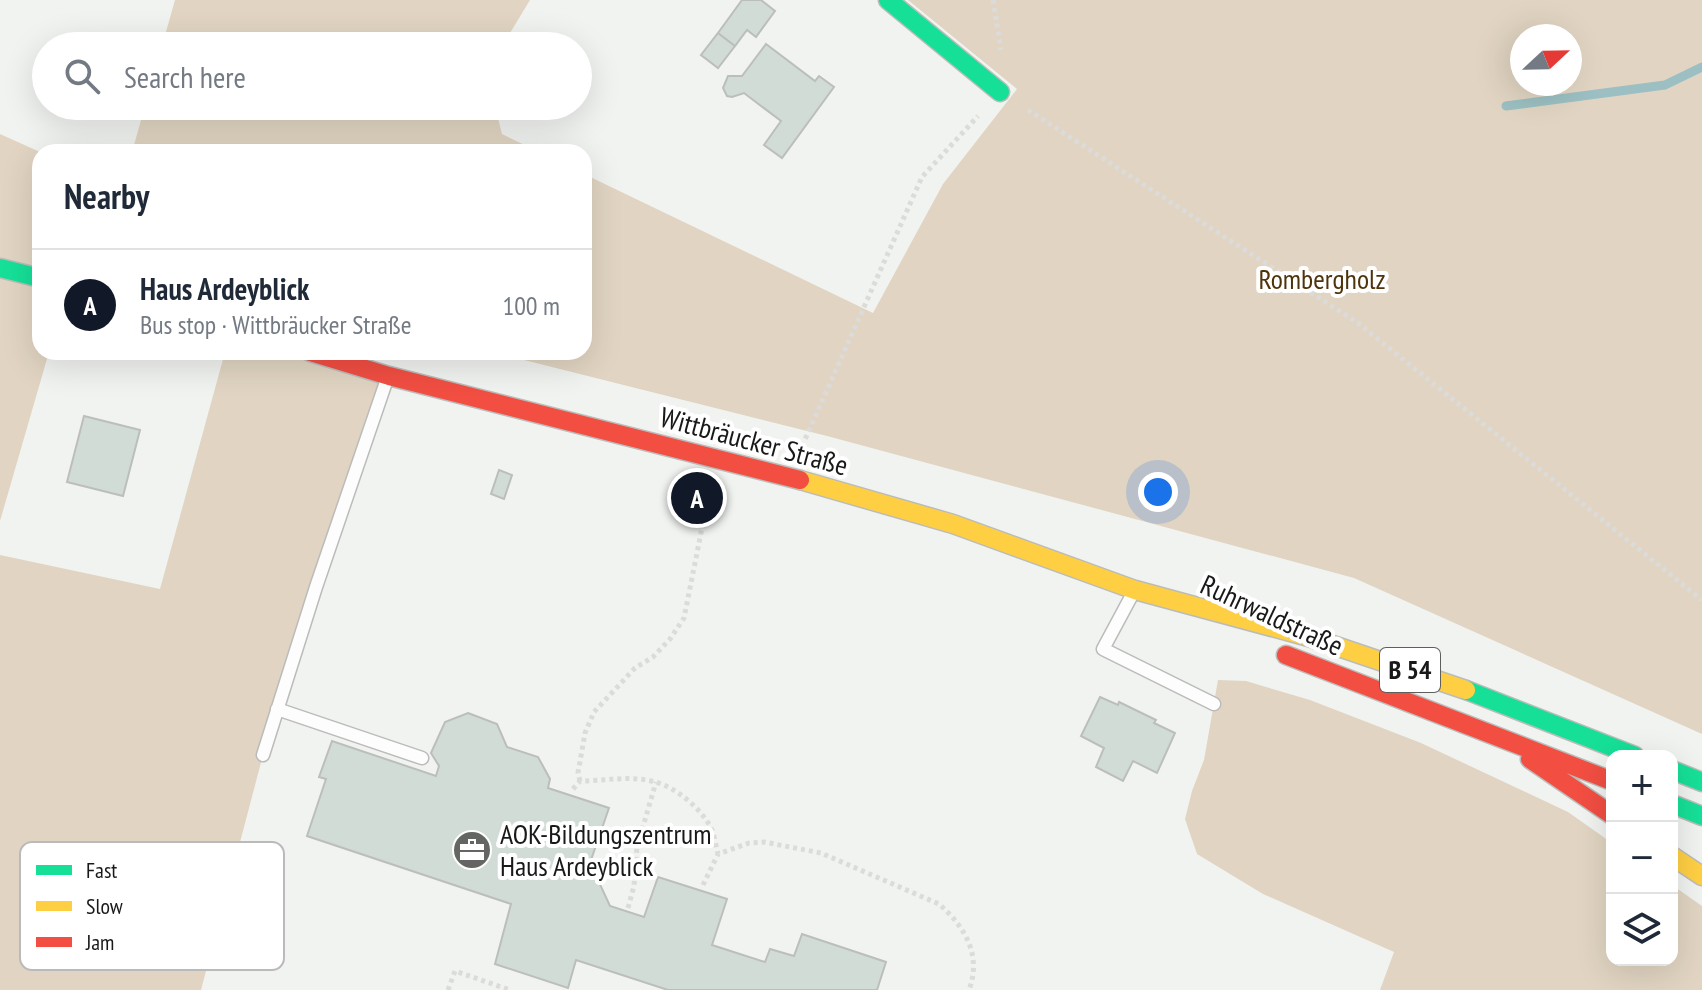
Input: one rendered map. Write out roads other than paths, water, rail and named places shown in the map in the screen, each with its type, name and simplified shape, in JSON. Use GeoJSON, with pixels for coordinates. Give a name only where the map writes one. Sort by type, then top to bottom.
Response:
{"type":"FeatureCollection","features":[{"type":"Feature","properties":{"kind":"main road"},"geometry":{"type":"LineString","coordinates":[[888,0],[1000,92]]}},
{"type":"Feature","properties":{"kind":"main road"},"geometry":{"type":"LineString","coordinates":[[0,268],[32,276]]}},
{"type":"Feature","properties":{"kind":"main road","name":"Wittbräucker Straße"},"geometry":{"type":"LineString","coordinates":[[336,360],[788,477],[953,524],[1178,603]]}},
{"type":"Feature","properties":{"kind":"main road","name":"Ruhrwaldstraße"},"geometry":{"type":"LineString","coordinates":[[1178,603],[1250,640]]}},
{"type":"Feature","properties":{"kind":"main road","name":"Ruhrwaldstraße"},"geometry":{"type":"LineString","coordinates":[[1178,603],[1309,637],[1448,683],[1620,750]]}},
{"type":"Feature","properties":{"kind":"main road","name":"Ruhrwaldstraße"},"geometry":{"type":"LineString","coordinates":[[1275,650],[1606,779]]}},
{"type":"Feature","properties":{"kind":"main road"},"geometry":{"type":"LineString","coordinates":[[1496,736],[1606,811]]}},
{"type":"Feature","properties":{"kind":"main road"},"geometry":{"type":"LineString","coordinates":[[1678,772],[1702,782]]}},
{"type":"Feature","properties":{"kind":"main road"},"geometry":{"type":"LineString","coordinates":[[1678,806],[1702,816]]}},
{"type":"Feature","properties":{"kind":"main road"},"geometry":{"type":"LineString","coordinates":[[1678,860],[1702,876]]}},
{"type":"Feature","properties":{"kind":"lane"},"geometry":{"type":"LineString","coordinates":[[263,755],[316,587],[389,376]]}},
{"type":"Feature","properties":{"kind":"lane"},"geometry":{"type":"LineString","coordinates":[[1135,590],[1103,649],[1214,704]]}},
{"type":"Feature","properties":{"kind":"lane"},"geometry":{"type":"LineString","coordinates":[[277,709],[422,758]]}},
{"type":"Feature","properties":{"kind":"waterway"},"geometry":{"type":"LineString","coordinates":[[1506,106],[1665,85],[1702,67]]}},
{"type":"Feature","properties":{"kind":"place","name":"Haus Ardeyblick"},"geometry":{"type":"Point","coordinates":[697,498]}},
{"type":"Feature","properties":{"kind":"place","name":"AOK-Bildungszentrum Haus Ardeyblick"},"geometry":{"type":"Point","coordinates":[472,850]}},
{"type":"Feature","properties":{"kind":"park label","name":"Rombergholz"},"geometry":{"type":"Point","coordinates":[1322,279]}}]}
